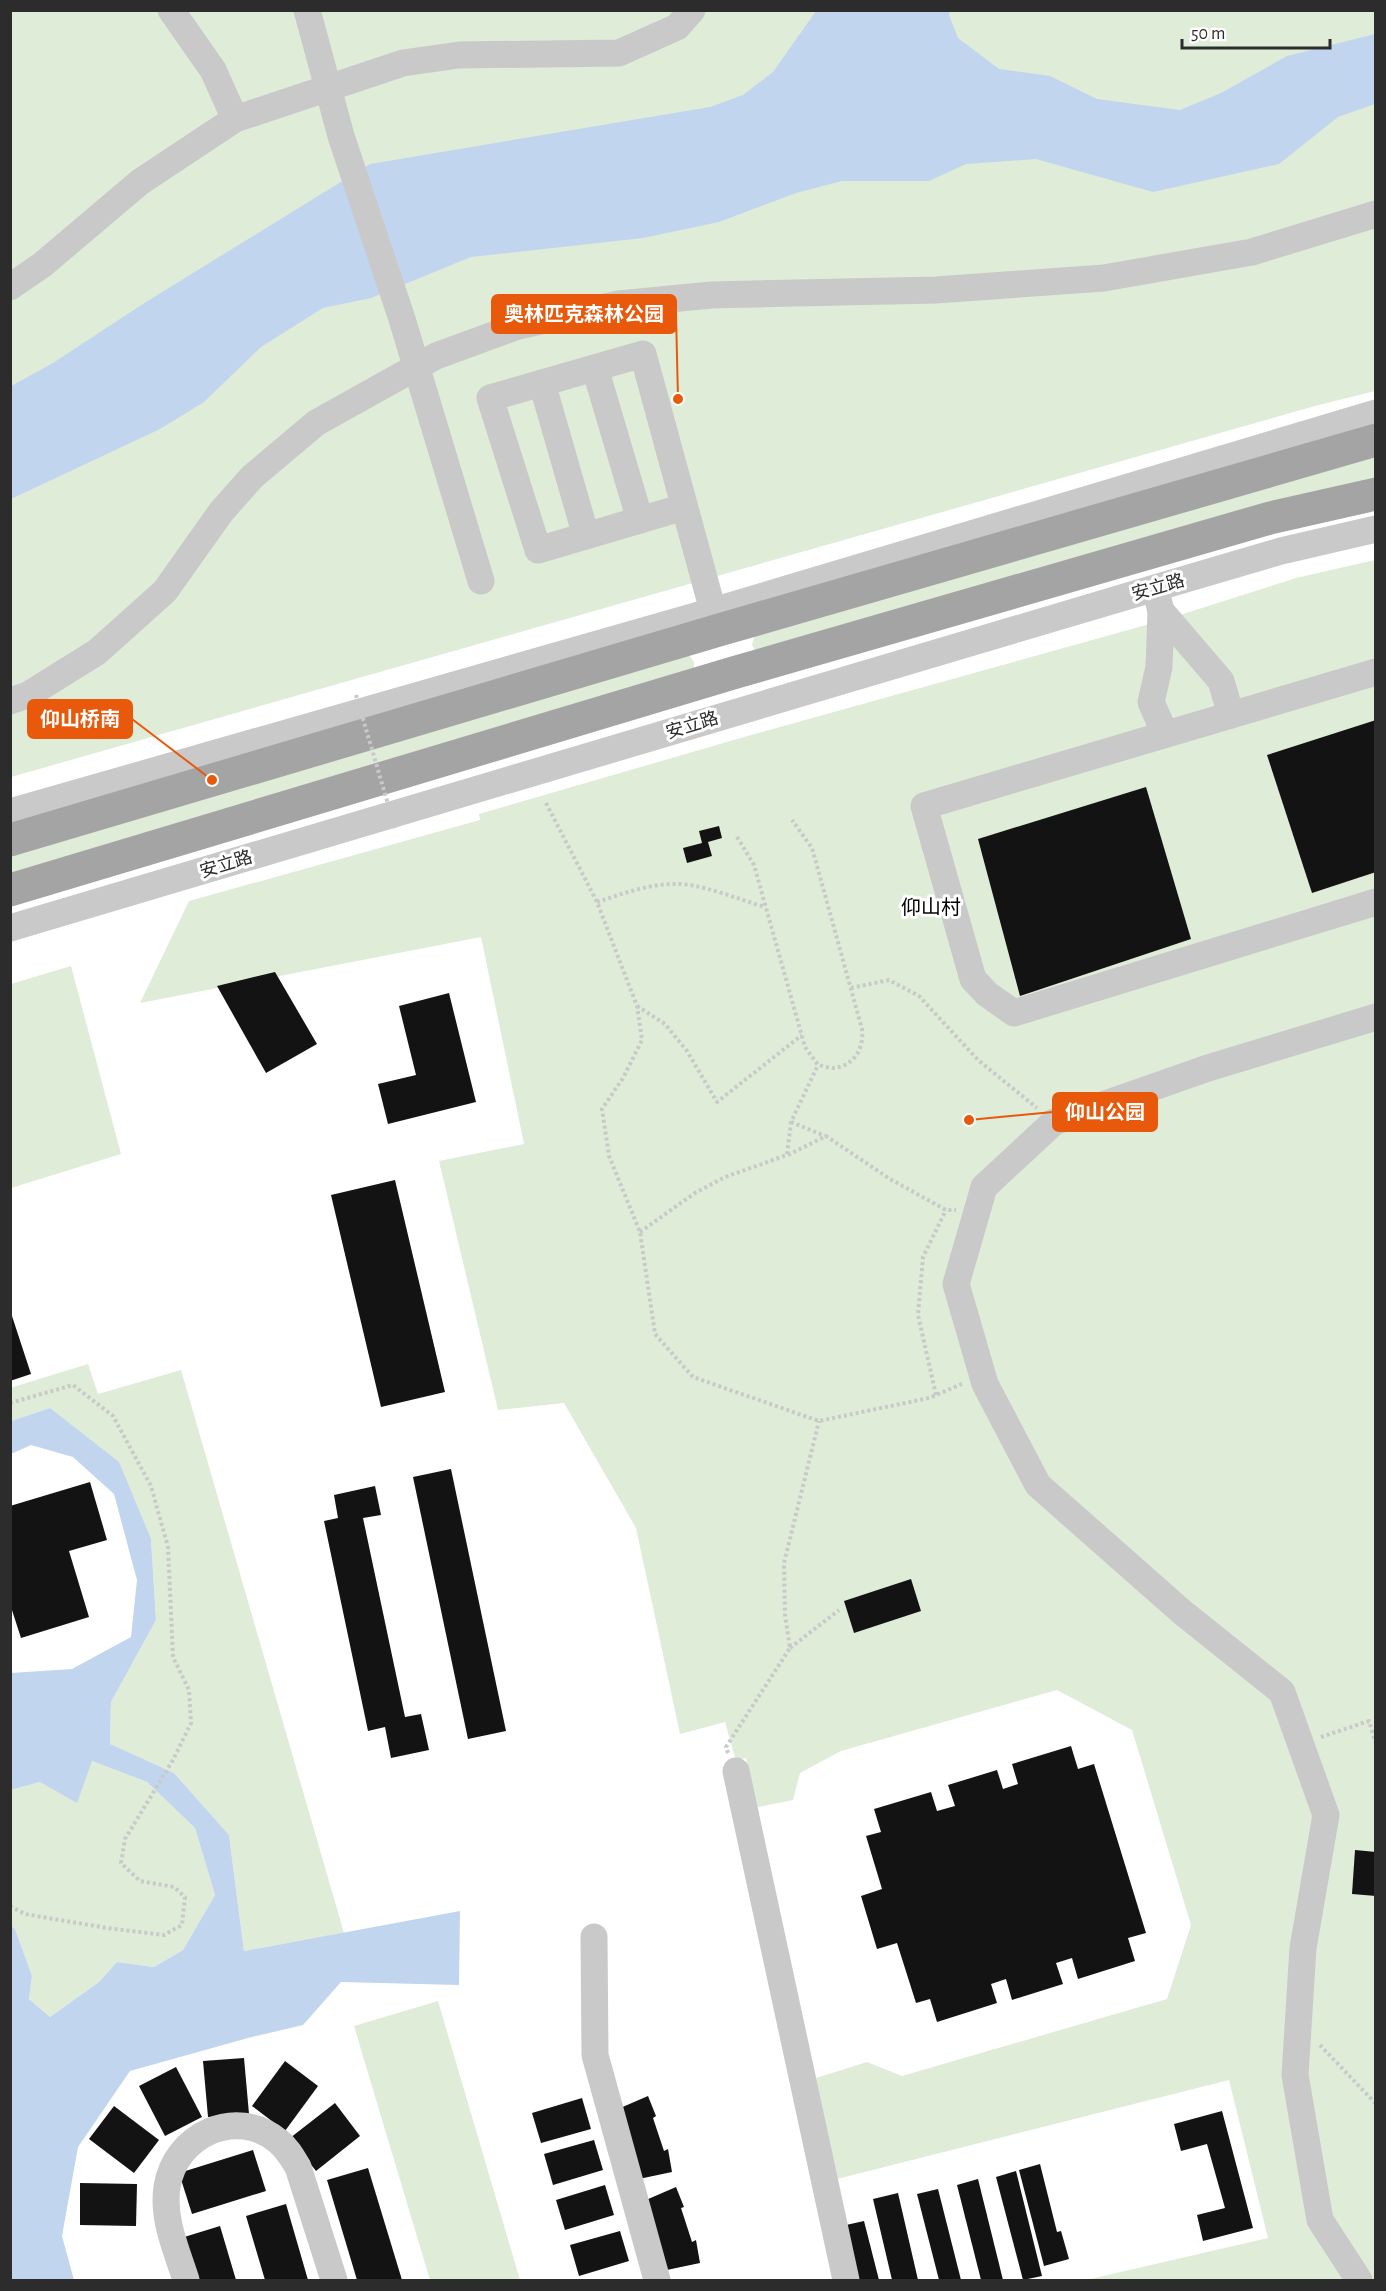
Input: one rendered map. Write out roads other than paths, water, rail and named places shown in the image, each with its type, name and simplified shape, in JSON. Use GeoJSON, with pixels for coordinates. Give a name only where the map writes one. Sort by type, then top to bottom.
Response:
{"type":"FeatureCollection","features":[{"type":"Feature","properties":{"kind":"main road"},"geometry":{"type":"LineString","coordinates":[[10,840],[730,627],[1376,440]]}},
{"type":"Feature","properties":{"kind":"main road","name":"安立路"},"geometry":{"type":"LineString","coordinates":[[10,890],[733,673],[1270,518],[1376,494]]}},
{"type":"Feature","properties":{"kind":"street"},"geometry":{"type":"LineString","coordinates":[[171,10],[213,70],[235,118]]}},
{"type":"Feature","properties":{"kind":"street"},"geometry":{"type":"LineString","coordinates":[[307,10],[341,136],[402,319],[482,581]]}},
{"type":"Feature","properties":{"kind":"street"},"geometry":{"type":"LineString","coordinates":[[10,287],[42,265],[140,182],[235,118],[403,63],[459,55],[620,53],[677,27],[692,10]]}},
{"type":"Feature","properties":{"kind":"street"},"geometry":{"type":"LineString","coordinates":[[10,700],[28,695],[97,652],[157,599],[222,512],[252,477],[316,423],[436,356],[518,326],[619,304],[711,295],[936,290],[1104,278],[1252,252],[1376,214]]}},
{"type":"Feature","properties":{"kind":"street"},"geometry":{"type":"LineString","coordinates":[[684,507],[538,550],[490,398],[643,354],[713,611]]}},
{"type":"Feature","properties":{"kind":"street"},"geometry":{"type":"LineString","coordinates":[[595,368],[640,520]]}},
{"type":"Feature","properties":{"kind":"street"},"geometry":{"type":"LineString","coordinates":[[542,383],[586,536]]}},
{"type":"Feature","properties":{"kind":"street"},"geometry":{"type":"LineString","coordinates":[[10,812],[713,611],[1376,413]]}},
{"type":"Feature","properties":{"kind":"street","name":"安立路"},"geometry":{"type":"LineString","coordinates":[[10,928],[746,719],[1158,599],[1281,551],[1376,529]]}},
{"type":"Feature","properties":{"kind":"street"},"geometry":{"type":"LineString","coordinates":[[1158,599],[1221,681],[1231,715]]}},
{"type":"Feature","properties":{"kind":"street"},"geometry":{"type":"LineString","coordinates":[[1158,599],[1159,667],[1152,702],[1165,735]]}},
{"type":"Feature","properties":{"kind":"street"},"geometry":{"type":"LineString","coordinates":[[1376,672],[924,806],[973,979],[987,994],[1014,1013],[1376,902]]}},
{"type":"Feature","properties":{"kind":"street"},"geometry":{"type":"LineString","coordinates":[[1359,2280],[1320,2220],[1295,2075],[1303,1948],[1326,1815],[1282,1692],[1182,1611],[1038,1485],[985,1384],[956,1284],[984,1187],[1054,1122],[1208,1068],[1376,1017]]}},
{"type":"Feature","properties":{"kind":"street"},"geometry":{"type":"LineString","coordinates":[[736,1770],[846,2280]]}},
{"type":"Feature","properties":{"kind":"street"},"geometry":{"type":"LineString","coordinates":[[594,1937],[595,2055],[657,2280]]}},
{"type":"Feature","properties":{"kind":"street"},"geometry":{"type":"LineString","coordinates":[[186,2280],[166,2216],[166,2189],[177,2158],[189,2144],[204,2133],[222,2127],[243,2127],[264,2132],[290,2153],[298,2167],[334,2280]]}},
{"type":"Feature","properties":{"kind":"water"},"geometry":{"type":"Polygon","coordinates":[[[816,11],[950,11],[949,15],[958,38],[999,69],[1050,76],[1097,99],[1180,110],[1221,93],[1287,56],[1375,34],[1375,104],[1338,117],[1279,164],[1153,192],[1036,159],[966,164],[929,181],[842,181],[796,193],[719,222],[643,238],[471,257],[371,298],[323,308],[261,347],[204,402],[160,429],[11,499],[11,386],[53,363],[146,302],[370,164],[710,107],[743,95],[773,72],[816,11]]]}},
{"type":"Feature","properties":{"kind":"water"},"geometry":{"type":"Polygon","coordinates":[[[50,1408],[119,1462],[151,1539],[156,1620],[111,1702],[110,1744],[174,1773],[229,1835],[244,1951],[460,1911],[459,1985],[341,1982],[303,2025],[130,2071],[78,2147],[62,2236],[74,2280],[11,2280],[11,1926],[15,1929],[32,1976],[29,1999],[50,2017],[99,1982],[117,1962],[154,1967],[183,1950],[215,1895],[195,1828],[147,1782],[92,1761],[77,1803],[40,1782],[11,1790],[11,1673],[72,1669],[131,1637],[137,1580],[114,1494],[73,1457],[31,1445],[11,1454],[11,1421],[50,1408]]]}},
{"type":"Feature","properties":{"kind":"place","name":"奥林匹克森林公园"},"geometry":{"type":"Point","coordinates":[678,399]}},
{"type":"Feature","properties":{"kind":"place","name":"仰山桥南"},"geometry":{"type":"Point","coordinates":[212,780]}},
{"type":"Feature","properties":{"kind":"place","name":"仰山公园"},"geometry":{"type":"Point","coordinates":[969,1120]}},
{"type":"Feature","properties":{"kind":"district","name":"仰山村"},"geometry":{"type":"Point","coordinates":[931,907]}}]}
